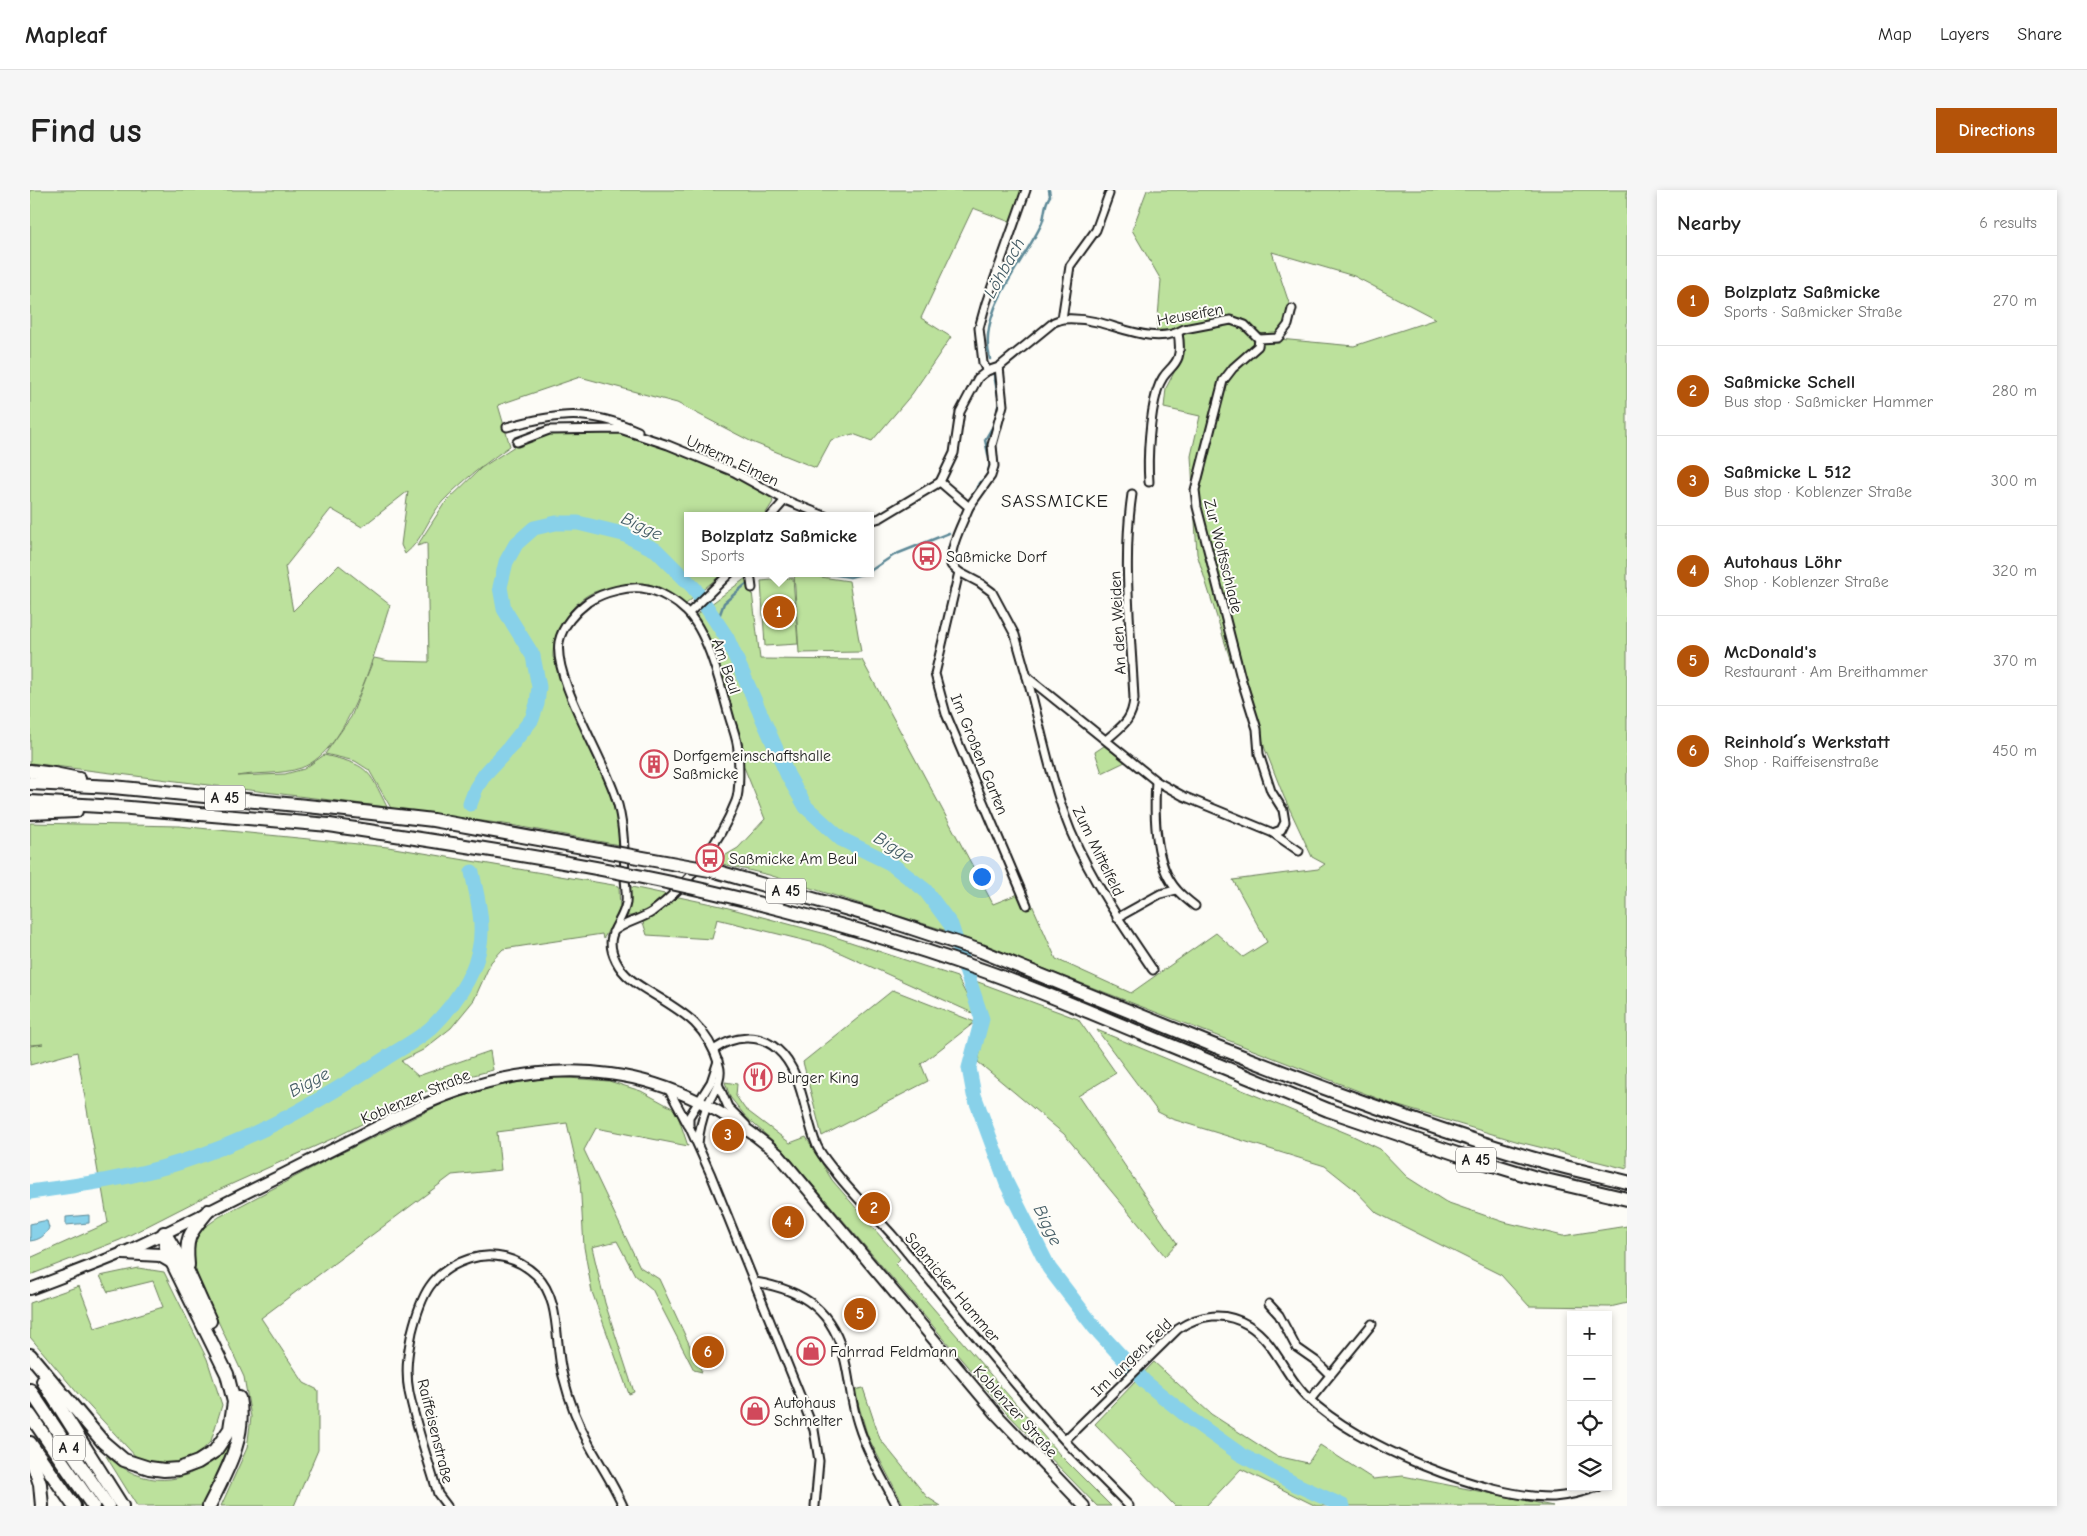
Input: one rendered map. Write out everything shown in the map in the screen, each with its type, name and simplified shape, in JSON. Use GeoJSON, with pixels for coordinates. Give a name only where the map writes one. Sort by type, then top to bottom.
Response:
{"type":"FeatureCollection","features":[{"type":"Feature","properties":{"kind":"highway"},"geometry":{"type":"LineString","coordinates":[[30,771],[54,774],[113,788]]}},
{"type":"Feature","properties":{"kind":"highway","name":"A 45"},"geometry":{"type":"LineString","coordinates":[[30,783],[113,788],[433,820],[715,871],[890,921],[981,951],[1315,1086],[1409,1120],[1532,1158],[1627,1182]]}},
{"type":"Feature","properties":{"kind":"highway","name":"A 45"},"geometry":{"type":"LineString","coordinates":[[30,802],[118,807],[329,825],[617,873],[716,893],[794,913],[980,969],[1328,1110],[1457,1154],[1533,1177],[1627,1199]]}},
{"type":"Feature","properties":{"kind":"highway"},"geometry":{"type":"LineString","coordinates":[[30,812],[64,813],[118,807]]}},
{"type":"Feature","properties":{"kind":"highway"},"geometry":{"type":"LineString","coordinates":[[188,1272],[186,1246],[190,1232],[208,1211]]}},
{"type":"Feature","properties":{"kind":"highway"},"geometry":{"type":"LineString","coordinates":[[30,1355],[103,1442],[124,1460],[149,1468],[179,1469],[198,1462],[215,1450],[230,1430],[234,1402],[227,1374],[172,1262],[166,1247],[164,1233]]}},
{"type":"Feature","properties":{"kind":"highway"},"geometry":{"type":"LineString","coordinates":[[164,1233],[174,1245],[188,1272],[234,1376],[241,1410],[240,1430],[230,1465],[209,1506]]}},
{"type":"Feature","properties":{"kind":"highway"},"geometry":{"type":"LineString","coordinates":[[123,1253],[160,1255],[172,1262]]}},
{"type":"Feature","properties":{"kind":"highway"},"geometry":{"type":"LineString","coordinates":[[30,1360],[122,1506]]}},
{"type":"Feature","properties":{"kind":"highway","name":"A 4"},"geometry":{"type":"LineString","coordinates":[[30,1390],[108,1506]]}},
{"type":"Feature","properties":{"kind":"highway","name":"A 4"},"geometry":{"type":"LineString","coordinates":[[30,1415],[93,1506]]}},
{"type":"Feature","properties":{"kind":"highway"},"geometry":{"type":"LineString","coordinates":[[30,1442],[74,1506]]}},
{"type":"Feature","properties":{"kind":"highway"},"geometry":{"type":"LineString","coordinates":[[30,1454],[40,1484],[42,1506]]}},
{"type":"Feature","properties":{"kind":"main road","name":"Koblenzer Straße"},"geometry":{"type":"LineString","coordinates":[[30,1289],[123,1253],[430,1102],[463,1089],[495,1080],[556,1073],[610,1074],[669,1090],[703,1104],[755,1134],[778,1154],[998,1416],[1084,1506]]}},
{"type":"Feature","properties":{"kind":"street"},"geometry":{"type":"LineString","coordinates":[[987,371],[981,354],[979,328],[1026,190]]}},
{"type":"Feature","properties":{"kind":"street"},"geometry":{"type":"LineString","coordinates":[[874,520],[940,482],[954,454],[960,412],[978,378],[987,371],[999,367],[1054,322],[1062,319],[1070,266],[1096,230],[1109,194]]}},
{"type":"Feature","properties":{"kind":"street"},"geometry":{"type":"LineString","coordinates":[[1259,339],[1278,338],[1288,325],[1292,309]]}},
{"type":"Feature","properties":{"kind":"street","name":"Heuseifen"},"geometry":{"type":"LineString","coordinates":[[1062,319],[1076,318],[1099,322],[1126,331],[1155,335],[1178,333],[1184,329],[1231,320],[1245,325],[1259,339]]}},
{"type":"Feature","properties":{"kind":"street"},"geometry":{"type":"LineString","coordinates":[[1149,482],[1147,459],[1157,391],[1162,378],[1180,358],[1178,333]]}},
{"type":"Feature","properties":{"kind":"street","name":"Zur Wolfsschlade"},"geometry":{"type":"LineString","coordinates":[[1259,339],[1258,346],[1233,368],[1224,381],[1195,490],[1197,507],[1236,660],[1257,729],[1259,754],[1271,791],[1283,810],[1285,822],[1281,830],[1273,833]]}},
{"type":"Feature","properties":{"kind":"street"},"geometry":{"type":"LineString","coordinates":[[999,367],[1003,406],[992,445],[994,466],[991,476],[969,507],[953,545],[951,565],[992,592],[1015,635],[1027,677],[1156,781],[1183,796],[1273,833],[1299,851]]}},
{"type":"Feature","properties":{"kind":"street","name":"Unterm Elmen"},"geometry":{"type":"LineString","coordinates":[[507,427],[558,415],[582,414],[622,423],[668,445],[734,472],[785,500],[815,512]]}},
{"type":"Feature","properties":{"kind":"street","name":"Unterm Elmen"},"geometry":{"type":"LineString","coordinates":[[517,442],[549,430],[596,428],[620,429],[668,445]]}},
{"type":"Feature","properties":{"kind":"street"},"geometry":{"type":"LineString","coordinates":[[940,482],[969,507]]}},
{"type":"Feature","properties":{"kind":"street","name":"An den Weiden"},"geometry":{"type":"LineString","coordinates":[[1106,740],[1125,724],[1133,712],[1127,555],[1132,494]]}},
{"type":"Feature","properties":{"kind":"street"},"geometry":{"type":"LineString","coordinates":[[774,512],[785,500]]}},
{"type":"Feature","properties":{"kind":"street","name":"Im Großen Garten"},"geometry":{"type":"LineString","coordinates":[[959,572],[935,674],[946,714],[1027,905]]}},
{"type":"Feature","properties":{"kind":"street"},"geometry":{"type":"LineString","coordinates":[[689,613],[726,577]]}},
{"type":"Feature","properties":{"kind":"street"},"geometry":{"type":"LineString","coordinates":[[751,577],[752,588]]}},
{"type":"Feature","properties":{"kind":"street","name":"Am Beul"},"geometry":{"type":"LineString","coordinates":[[647,588],[668,598],[689,613],[707,645],[739,749],[737,799],[710,851],[688,878],[667,900],[649,914],[619,926],[612,934],[626,904],[623,821],[606,769],[568,688],[559,658],[560,638],[574,615],[589,601],[613,592],[647,588]]}},
{"type":"Feature","properties":{"kind":"street","name":"Zum Mittelfeld"},"geometry":{"type":"LineString","coordinates":[[1027,677],[1048,757],[1069,825],[1087,864],[1117,918],[1152,970]]}},
{"type":"Feature","properties":{"kind":"street"},"geometry":{"type":"LineString","coordinates":[[1156,781],[1154,804],[1157,844],[1168,875],[1176,890],[1195,906]]}},
{"type":"Feature","properties":{"kind":"street"},"geometry":{"type":"LineString","coordinates":[[1117,918],[1160,894],[1176,890]]}},
{"type":"Feature","properties":{"kind":"street"},"geometry":{"type":"LineString","coordinates":[[612,934],[612,951],[621,970],[634,982],[690,1019],[708,1037],[715,1049],[721,1068],[718,1084],[703,1104],[689,1117],[689,1126],[755,1282],[814,1430],[819,1461],[815,1506]]}},
{"type":"Feature","properties":{"kind":"street","name":"Saßmicker Hammer"},"geometry":{"type":"LineString","coordinates":[[715,1049],[722,1044],[742,1038],[760,1040],[776,1047],[787,1059],[797,1079],[818,1147],[837,1175],[890,1232],[984,1347],[1065,1440],[1128,1506]]}},
{"type":"Feature","properties":{"kind":"street"},"geometry":{"type":"LineString","coordinates":[[698,1144],[703,1104],[718,1061]]}},
{"type":"Feature","properties":{"kind":"street"},"geometry":{"type":"LineString","coordinates":[[718,1084],[728,1107],[755,1134]]}},
{"type":"Feature","properties":{"kind":"street"},"geometry":{"type":"LineString","coordinates":[[669,1090],[689,1126]]}},
{"type":"Feature","properties":{"kind":"street","name":"Raiffeisenstraße"},"geometry":{"type":"LineString","coordinates":[[447,1506],[438,1494],[409,1391],[407,1368],[409,1346],[419,1304],[427,1289],[442,1272],[458,1262],[478,1256],[497,1256],[518,1262],[536,1275],[547,1290],[554,1316],[562,1375],[573,1409],[590,1446],[612,1482],[623,1506]]}},
{"type":"Feature","properties":{"kind":"street"},"geometry":{"type":"LineString","coordinates":[[755,1282],[775,1285],[795,1292],[814,1304],[827,1318],[838,1336],[844,1356],[858,1425],[869,1452],[897,1506]]}},
{"type":"Feature","properties":{"kind":"street"},"geometry":{"type":"LineString","coordinates":[[1269,1304],[1279,1315],[1296,1347],[1316,1361],[1330,1375]]}},
{"type":"Feature","properties":{"kind":"street","name":"Im langen Feld"},"geometry":{"type":"LineString","coordinates":[[1065,1440],[1178,1329],[1192,1320],[1205,1316],[1227,1317],[1244,1322],[1262,1336],[1299,1389],[1330,1417],[1384,1448],[1467,1481],[1500,1490],[1543,1496],[1567,1496],[1584,1491]]}},
{"type":"Feature","properties":{"kind":"street"},"geometry":{"type":"LineString","coordinates":[[1310,1400],[1372,1324]]}},
{"type":"Feature","properties":{"kind":"green space"},"geometry":{"type":"Polygon","coordinates":[[[30,190],[1023,190],[1010,222],[973,208],[921,318],[951,337],[912,394],[872,441],[853,434],[831,440],[816,468],[752,442],[677,403],[580,377],[498,405],[510,446],[475,472],[443,501],[416,542],[405,554],[401,545],[408,491],[362,527],[331,509],[285,567],[293,611],[339,565],[390,605],[377,647],[347,720],[333,741],[318,758],[301,768],[293,770],[237,776],[285,774],[304,769],[324,755],[350,762],[365,770],[387,807],[30,763],[30,190]]]}},
{"type":"Feature","properties":{"kind":"green space"},"geometry":{"type":"Polygon","coordinates":[[[1147,190],[1627,190],[1627,1169],[1519,1142],[1392,1104],[947,931],[769,875],[714,862],[738,848],[765,819],[742,762],[743,747],[711,642],[695,616],[747,577],[750,577],[760,659],[862,660],[993,904],[1026,891],[1056,959],[1131,993],[1216,933],[1243,957],[1267,942],[1233,880],[1318,869],[1325,864],[1312,857],[1284,797],[1265,749],[1230,628],[1233,653],[1231,662],[1197,554],[1191,456],[1200,416],[1164,408],[1166,388],[1181,359],[1180,335],[1201,329],[1237,324],[1259,341],[1279,339],[1354,346],[1436,319],[1354,276],[1272,252],[1291,309],[1287,324],[1276,336],[1261,334],[1242,318],[1220,317],[1177,330],[1157,330],[1161,280],[1132,230],[1147,190]]]}},
{"type":"Feature","properties":{"kind":"green space"},"geometry":{"type":"Polygon","coordinates":[[[550,431],[620,431],[667,446],[733,473],[770,494],[773,502],[767,512],[684,512],[684,577],[718,577],[686,604],[659,588],[649,584],[638,584],[606,589],[588,595],[574,606],[563,622],[555,640],[553,657],[602,770],[619,821],[619,845],[511,825],[391,808],[369,770],[355,761],[325,754],[351,717],[374,658],[389,661],[429,662],[427,543],[417,546],[444,504],[481,468],[518,444],[550,431]]]}},
{"type":"Feature","properties":{"kind":"green space"},"geometry":{"type":"Polygon","coordinates":[[[794,577],[822,577],[849,581],[861,652],[799,653],[794,577]]]}},
{"type":"Feature","properties":{"kind":"green space"},"geometry":{"type":"Polygon","coordinates":[[[793,578],[798,644],[765,646],[761,581],[793,578]]]}},
{"type":"Feature","properties":{"kind":"green space"},"geometry":{"type":"Polygon","coordinates":[[[1104,746],[1125,762],[1102,773],[1095,752],[1104,746]]]}},
{"type":"Feature","properties":{"kind":"green space"},"geometry":{"type":"Polygon","coordinates":[[[30,823],[179,826],[388,847],[619,886],[620,912],[603,939],[602,934],[503,949],[491,962],[474,1000],[451,1028],[423,1050],[401,1061],[418,1076],[490,1051],[493,1070],[443,1083],[338,1136],[212,1193],[120,1240],[30,1275],[30,1258],[108,1223],[102,1188],[154,1172],[151,1166],[128,1173],[99,1178],[77,1052],[30,1065],[30,1046],[43,1044],[30,1045],[30,823]]]}},
{"type":"Feature","properties":{"kind":"green space"},"geometry":{"type":"Polygon","coordinates":[[[627,886],[721,906],[826,934],[957,977],[977,1015],[823,945],[717,919],[712,939],[647,935],[641,916],[627,916],[627,886]]]}},
{"type":"Feature","properties":{"kind":"green space"},"geometry":{"type":"Polygon","coordinates":[[[970,979],[1078,1019],[1116,1073],[1078,1096],[1177,1243],[1165,1256],[1064,1134],[978,1062],[987,1020],[970,979]]]}},
{"type":"Feature","properties":{"kind":"green space"},"geometry":{"type":"Polygon","coordinates":[[[893,990],[975,1022],[921,1064],[928,1081],[822,1136],[803,1062],[893,990]]]}},
{"type":"Feature","properties":{"kind":"green space"},"geometry":{"type":"Polygon","coordinates":[[[1097,1030],[1351,1135],[1380,1149],[1407,1177],[1446,1202],[1504,1222],[1563,1236],[1627,1226],[1627,1303],[1610,1307],[1529,1306],[1501,1275],[1377,1213],[1354,1189],[1325,1166],[1172,1119],[1158,1112],[1097,1030]]]}},
{"type":"Feature","properties":{"kind":"green space"},"geometry":{"type":"Polygon","coordinates":[[[554,1077],[609,1081],[641,1091],[676,1110],[688,1146],[596,1128],[584,1150],[640,1267],[659,1279],[702,1372],[694,1370],[652,1289],[635,1275],[617,1241],[592,1247],[605,1303],[634,1392],[629,1394],[592,1292],[584,1247],[580,1180],[567,1123],[497,1132],[501,1170],[452,1175],[261,1318],[304,1383],[318,1390],[318,1450],[294,1506],[221,1506],[247,1448],[251,1417],[244,1377],[198,1278],[192,1255],[198,1232],[219,1217],[329,1159],[446,1102],[495,1086],[554,1077]]]}},
{"type":"Feature","properties":{"kind":"green space"},"geometry":{"type":"Polygon","coordinates":[[[725,1082],[737,1084],[736,1096],[745,1109],[790,1143],[806,1137],[832,1180],[900,1259],[895,1264],[1060,1455],[1111,1506],[1097,1506],[1007,1413],[784,1151],[746,1117],[730,1097],[725,1082]]]}},
{"type":"Feature","properties":{"kind":"green space"},"geometry":{"type":"Polygon","coordinates":[[[138,1268],[164,1272],[207,1359],[222,1405],[211,1441],[195,1458],[170,1464],[139,1460],[79,1395],[30,1337],[30,1303],[79,1286],[95,1328],[163,1307],[153,1281],[108,1292],[100,1276],[138,1268]]]}},
{"type":"Feature","properties":{"kind":"green space"},"geometry":{"type":"Polygon","coordinates":[[[1154,1362],[1211,1414],[1276,1456],[1308,1463],[1320,1445],[1373,1479],[1403,1476],[1553,1506],[1316,1506],[1241,1469],[1206,1506],[1175,1506],[1095,1424],[1154,1362]]]}},
{"type":"Feature","properties":{"kind":"green space"},"geometry":{"type":"Polygon","coordinates":[[[863,1388],[880,1439],[927,1497],[941,1506],[904,1506],[868,1437],[854,1390],[863,1388]]]}},
{"type":"Feature","properties":{"kind":"green space"},"geometry":{"type":"Polygon","coordinates":[[[232,1438],[229,1454],[203,1506],[137,1506],[106,1456],[135,1474],[150,1478],[177,1478],[190,1474],[213,1459],[232,1438]]]}},
{"type":"Feature","properties":{"kind":"water"},"geometry":{"type":"Polygon","coordinates":[[[89,1215],[89,1223],[66,1225],[66,1217],[89,1215]]]}},
{"type":"Feature","properties":{"kind":"water"},"geometry":{"type":"Polygon","coordinates":[[[47,1221],[49,1228],[44,1235],[30,1241],[30,1224],[47,1221]]]}},
{"type":"Feature","properties":{"kind":"waterway","name":"Löhbach"},"geometry":{"type":"LineString","coordinates":[[990,359],[988,341],[995,306],[1041,225],[1046,203],[1050,196],[1049,190]]}},
{"type":"Feature","properties":{"kind":"waterway"},"geometry":{"type":"LineString","coordinates":[[994,375],[999,401],[997,413]]}},
{"type":"Feature","properties":{"kind":"waterway"},"geometry":{"type":"LineString","coordinates":[[972,497],[979,483],[988,473],[990,463],[985,440],[996,421]]}},
{"type":"Feature","properties":{"kind":"waterway","name":"Bigge"},"geometry":{"type":"LineString","coordinates":[[470,804],[476,788],[485,774],[532,719],[537,704],[539,687],[533,656],[504,609],[500,587],[506,562],[516,544],[534,528],[556,523],[578,523],[623,534],[656,550],[694,588],[727,638],[788,776],[806,807],[841,839],[890,863],[925,890],[951,925],[982,1019],[969,1068],[974,1095],[1007,1184],[1049,1268],[1095,1328],[1145,1382],[1192,1420],[1240,1454],[1295,1484],[1343,1506]]}},
{"type":"Feature","properties":{"kind":"waterway"},"geometry":{"type":"LineString","coordinates":[[874,568],[894,555],[949,533]]}},
{"type":"Feature","properties":{"kind":"waterway"},"geometry":{"type":"LineString","coordinates":[[714,618],[720,614],[724,603],[745,585]]}},
{"type":"Feature","properties":{"kind":"waterway","name":"Bigge"},"geometry":{"type":"LineString","coordinates":[[30,1192],[125,1177],[163,1168],[208,1153],[262,1130],[313,1103],[422,1035],[433,1026],[455,1001],[467,981],[476,960],[481,940],[481,920],[472,872]]}},
{"type":"Feature","properties":{"kind":"place","name":"Saßmicke Dorf"},"geometry":{"type":"Point","coordinates":[927,556]}},
{"type":"Feature","properties":{"kind":"place","name":"Bolzplatz Saßmicke"},"geometry":{"type":"Point","coordinates":[779,612]}},
{"type":"Feature","properties":{"kind":"place","name":"Dorfgemeinschaftshalle Saßmicke"},"geometry":{"type":"Point","coordinates":[654,764]}},
{"type":"Feature","properties":{"kind":"place","name":"Saßmicke Am Beul"},"geometry":{"type":"Point","coordinates":[710,858]}},
{"type":"Feature","properties":{"kind":"place","name":"Burger King"},"geometry":{"type":"Point","coordinates":[758,1077]}},
{"type":"Feature","properties":{"kind":"place","name":"Saßmicke L 512"},"geometry":{"type":"Point","coordinates":[728,1135]}},
{"type":"Feature","properties":{"kind":"place","name":"Saßmicke Schell"},"geometry":{"type":"Point","coordinates":[874,1208]}},
{"type":"Feature","properties":{"kind":"place","name":"Autohaus Löhr"},"geometry":{"type":"Point","coordinates":[788,1222]}},
{"type":"Feature","properties":{"kind":"place","name":"McDonald's"},"geometry":{"type":"Point","coordinates":[860,1314]}},
{"type":"Feature","properties":{"kind":"place","name":"Fahrrad Feldmann"},"geometry":{"type":"Point","coordinates":[811,1351]}},
{"type":"Feature","properties":{"kind":"place","name":"Reinhold´s Werkstatt"},"geometry":{"type":"Point","coordinates":[708,1352]}},
{"type":"Feature","properties":{"kind":"place","name":"Autohaus Schmelter"},"geometry":{"type":"Point","coordinates":[755,1411]}},
{"type":"Feature","properties":{"kind":"district","name":"SASSMICKE"},"geometry":{"type":"Point","coordinates":[1055,500]}}]}
